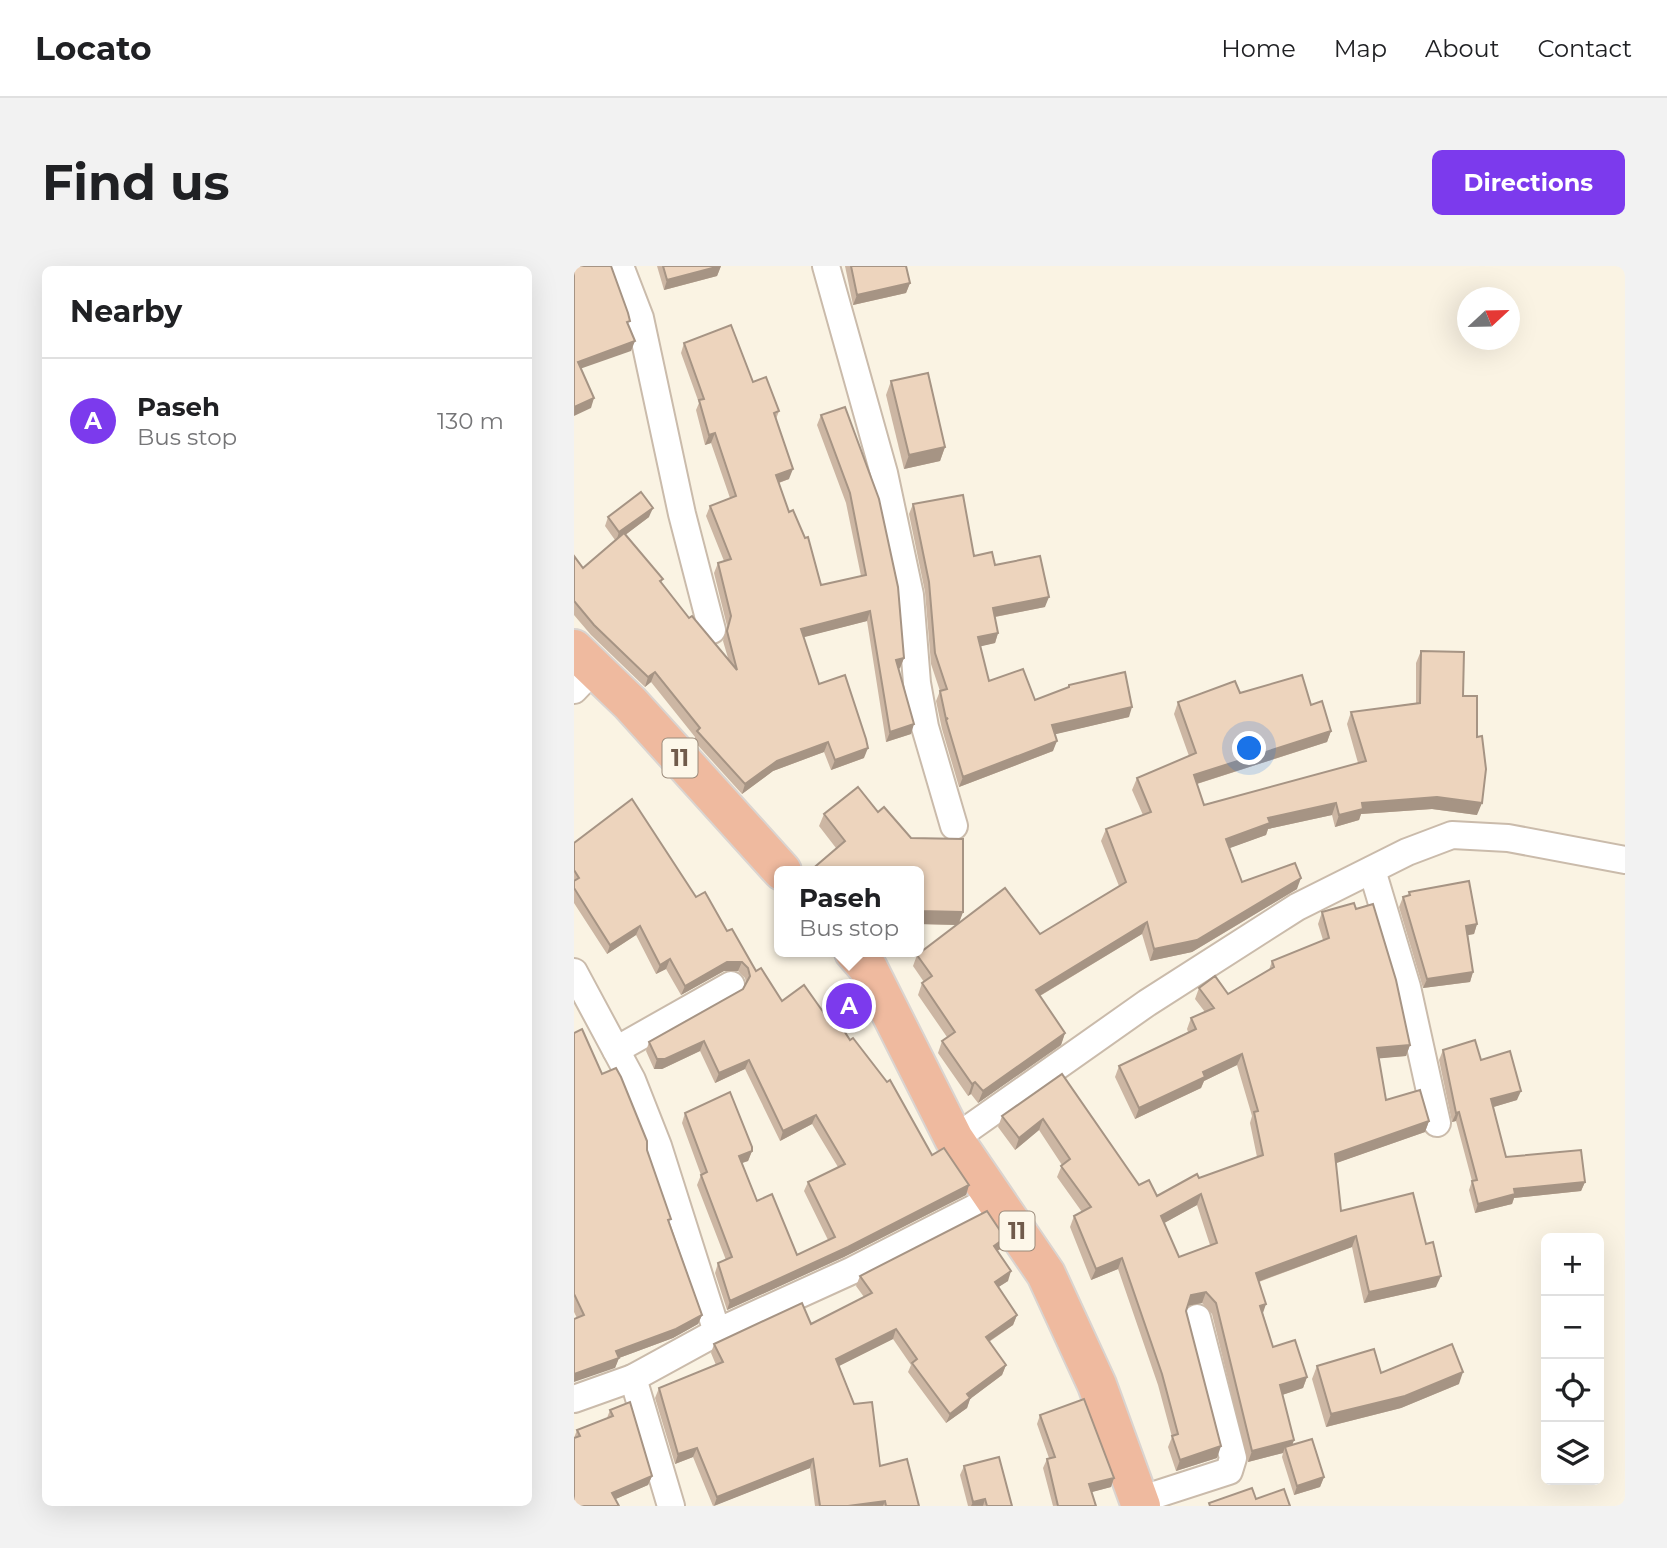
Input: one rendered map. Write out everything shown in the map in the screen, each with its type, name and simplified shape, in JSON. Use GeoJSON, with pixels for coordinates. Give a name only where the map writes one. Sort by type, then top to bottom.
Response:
{"type":"FeatureCollection","features":[{"type":"Feature","properties":{"kind":"highway","name":"11"},"geometry":{"type":"LineString","coordinates":[[581,669],[777,866]]}},
{"type":"Feature","properties":{"kind":"highway","name":"11"},"geometry":{"type":"LineString","coordinates":[[858,957],[868,968],[954,1139],[1046,1274],[1097,1385],[1140,1503]]}},
{"type":"Feature","properties":{"kind":"street"},"geometry":{"type":"LineString","coordinates":[[620,266],[640,318],[680,502],[712,630]]}},
{"type":"Feature","properties":{"kind":"street"},"geometry":{"type":"LineString","coordinates":[[826,266],[884,473],[910,595],[917,683],[925,727],[954,826]]}},
{"type":"Feature","properties":{"kind":"street"},"geometry":{"type":"LineString","coordinates":[[954,1139],[1170,988],[1297,907],[1407,852],[1452,835],[1508,838],[1625,860]]}},
{"type":"Feature","properties":{"kind":"street"},"geometry":{"type":"LineString","coordinates":[[1371,870],[1407,987],[1437,1122]]}},
{"type":"Feature","properties":{"kind":"street"},"geometry":{"type":"LineString","coordinates":[[574,972],[632,1080],[658,1146],[717,1332]]}},
{"type":"Feature","properties":{"kind":"street"},"geometry":{"type":"LineString","coordinates":[[616,1050],[731,985]]}},
{"type":"Feature","properties":{"kind":"street"},"geometry":{"type":"LineString","coordinates":[[574,1399],[633,1378],[717,1332],[851,1271],[996,1197]]}},
{"type":"Feature","properties":{"kind":"street"},"geometry":{"type":"LineString","coordinates":[[1140,1503],[1229,1471],[1232,1465],[1233,1458],[1197,1318]]}},
{"type":"Feature","properties":{"kind":"street"},"geometry":{"type":"LineString","coordinates":[[633,1378],[671,1506]]}},
{"type":"Feature","properties":{"kind":"building"},"geometry":{"type":"Polygon","coordinates":[[[574,266],[611,266],[635,341],[578,362],[594,398],[574,407],[574,266]]]}},
{"type":"Feature","properties":{"kind":"building"},"geometry":{"type":"Polygon","coordinates":[[[663,266],[720,266],[667,280],[663,266]]]}},
{"type":"Feature","properties":{"kind":"building"},"geometry":{"type":"Polygon","coordinates":[[[851,266],[906,266],[910,283],[857,295],[851,266]]]}},
{"type":"Feature","properties":{"kind":"building"},"geometry":{"type":"Polygon","coordinates":[[[731,325],[753,382],[766,377],[779,411],[774,413],[793,469],[776,475],[789,512],[793,510],[805,538],[808,537],[821,585],[866,575],[850,493],[821,415],[845,407],[879,499],[898,587],[904,658],[896,660],[914,724],[890,732],[870,611],[801,629],[819,684],[845,675],[868,748],[835,760],[828,742],[777,761],[745,784],[697,731],[700,728],[655,672],[648,677],[594,625],[574,601],[574,556],[583,568],[624,533],[663,579],[660,581],[689,618],[692,616],[737,670],[727,631],[731,616],[718,563],[731,559],[710,506],[736,496],[715,433],[709,435],[699,400],[704,399],[684,343],[731,325]]]}},
{"type":"Feature","properties":{"kind":"building"},"geometry":{"type":"Polygon","coordinates":[[[928,373],[945,447],[909,455],[891,381],[928,373]]]}},
{"type":"Feature","properties":{"kind":"building"},"geometry":{"type":"Polygon","coordinates":[[[641,492],[653,508],[619,532],[608,517],[641,492]]]}},
{"type":"Feature","properties":{"kind":"building"},"geometry":{"type":"Polygon","coordinates":[[[963,495],[974,556],[992,552],[995,565],[1040,556],[1049,597],[993,608],[998,633],[978,637],[989,681],[1023,669],[1035,700],[1069,685],[1125,672],[1132,707],[1052,725],[1057,741],[963,777],[940,691],[947,689],[935,653],[929,582],[913,504],[963,495]]]}},
{"type":"Feature","properties":{"kind":"building"},"geometry":{"type":"Polygon","coordinates":[[[1421,651],[1464,652],[1463,696],[1477,696],[1477,737],[1482,736],[1486,769],[1482,803],[1437,797],[1362,803],[1363,809],[1339,815],[1336,803],[1268,818],[1270,823],[1226,839],[1242,882],[1295,863],[1301,878],[1197,940],[1154,949],[1147,922],[1036,990],[1065,1033],[983,1091],[975,1082],[972,1084],[942,1041],[955,1032],[922,983],[932,976],[918,957],[924,957],[924,950],[1005,888],[1040,934],[1126,882],[1106,829],[1151,812],[1137,778],[1196,753],[1178,702],[1235,681],[1240,693],[1302,675],[1311,705],[1322,701],[1331,731],[1194,775],[1204,805],[1366,761],[1351,712],[1420,703],[1421,651]]]}},
{"type":"Feature","properties":{"kind":"building"},"geometry":{"type":"Polygon","coordinates":[[[858,787],[878,812],[884,807],[911,838],[963,839],[963,912],[924,911],[924,866],[816,866],[845,841],[824,814],[858,787]]]}},
{"type":"Feature","properties":{"kind":"building"},"geometry":{"type":"Polygon","coordinates":[[[632,799],[696,897],[705,892],[727,931],[732,929],[756,971],[761,968],[782,1001],[804,985],[826,1016],[832,1012],[850,1040],[853,1038],[887,1082],[890,1080],[932,1155],[944,1148],[969,1185],[848,1247],[730,1301],[718,1263],[732,1257],[701,1175],[707,1172],[685,1113],[730,1092],[752,1147],[752,1151],[739,1156],[757,1201],[772,1194],[797,1255],[835,1237],[808,1182],[845,1164],[816,1115],[783,1131],[749,1060],[719,1073],[704,1041],[665,1059],[657,1059],[649,1042],[743,989],[750,976],[748,968],[742,962],[727,962],[685,986],[670,959],[660,965],[640,926],[610,945],[574,888],[574,881],[579,878],[574,870],[574,843],[632,799]]]}},
{"type":"Feature","properties":{"kind":"building"},"geometry":{"type":"Polygon","coordinates":[[[1469,881],[1477,924],[1466,926],[1473,972],[1427,979],[1403,897],[1410,895],[1409,892],[1469,881]]]}},
{"type":"Feature","properties":{"kind":"building"},"geometry":{"type":"Polygon","coordinates":[[[1354,903],[1356,909],[1373,904],[1396,980],[1410,1045],[1377,1048],[1386,1100],[1420,1090],[1429,1121],[1335,1154],[1341,1211],[1413,1193],[1426,1244],[1433,1242],[1441,1276],[1369,1292],[1356,1236],[1256,1273],[1266,1304],[1260,1306],[1273,1347],[1295,1340],[1307,1377],[1280,1385],[1294,1440],[1252,1451],[1216,1303],[1206,1292],[1191,1295],[1186,1311],[1221,1446],[1180,1460],[1172,1436],[1178,1434],[1162,1374],[1122,1258],[1096,1269],[1074,1216],[1091,1207],[1061,1166],[1070,1159],[1043,1119],[1019,1138],[1002,1116],[1062,1074],[1139,1185],[1149,1180],[1157,1196],[1197,1174],[1199,1178],[1263,1155],[1254,1112],[1258,1111],[1242,1054],[1203,1072],[1205,1077],[1139,1108],[1119,1066],[1196,1029],[1191,1018],[1214,1008],[1199,988],[1215,976],[1228,994],[1274,967],[1272,961],[1329,938],[1322,912],[1354,903]],[[1201,1194],[1161,1216],[1179,1257],[1217,1243],[1201,1194]]]}},
{"type":"Feature","properties":{"kind":"building"},"geometry":{"type":"Polygon","coordinates":[[[582,1029],[602,1074],[616,1068],[621,1077],[647,1141],[647,1150],[671,1219],[668,1220],[702,1315],[676,1329],[616,1351],[619,1358],[574,1374],[574,1319],[584,1315],[574,1294],[574,1033],[582,1029]]]}},
{"type":"Feature","properties":{"kind":"building"},"geometry":{"type":"Polygon","coordinates":[[[1475,1040],[1481,1060],[1510,1051],[1521,1091],[1491,1099],[1506,1157],[1581,1150],[1585,1182],[1514,1189],[1515,1194],[1478,1204],[1472,1181],[1477,1180],[1459,1112],[1456,1113],[1443,1050],[1475,1040]]]}},
{"type":"Feature","properties":{"kind":"building"},"geometry":{"type":"Polygon","coordinates":[[[987,1211],[1005,1238],[994,1246],[1011,1271],[995,1282],[1017,1315],[986,1337],[1006,1365],[967,1394],[970,1398],[950,1414],[912,1363],[917,1359],[896,1329],[836,1359],[854,1404],[872,1402],[880,1466],[907,1459],[919,1506],[886,1506],[885,1501],[848,1506],[820,1506],[813,1459],[717,1497],[697,1448],[678,1454],[659,1388],[723,1362],[714,1344],[802,1303],[811,1324],[872,1293],[860,1276],[987,1211]]]}},
{"type":"Feature","properties":{"kind":"building"},"geometry":{"type":"Polygon","coordinates":[[[1452,1344],[1463,1372],[1405,1396],[1331,1414],[1317,1366],[1374,1349],[1381,1373],[1452,1344]]]}},
{"type":"Feature","properties":{"kind":"building"},"geometry":{"type":"Polygon","coordinates":[[[1084,1399],[1114,1478],[1089,1484],[1096,1506],[1058,1506],[1047,1459],[1055,1457],[1040,1415],[1084,1399]]]}},
{"type":"Feature","properties":{"kind":"building"},"geometry":{"type":"Polygon","coordinates":[[[630,1402],[652,1476],[612,1493],[619,1506],[574,1506],[574,1438],[580,1436],[577,1430],[613,1416],[610,1410],[630,1402]]]}},
{"type":"Feature","properties":{"kind":"building"},"geometry":{"type":"Polygon","coordinates":[[[1312,1439],[1324,1477],[1297,1486],[1285,1447],[1312,1439]]]}},
{"type":"Feature","properties":{"kind":"building"},"geometry":{"type":"Polygon","coordinates":[[[999,1457],[1012,1506],[987,1506],[985,1499],[973,1502],[964,1466],[999,1457]]]}},
{"type":"Feature","properties":{"kind":"building"},"geometry":{"type":"Polygon","coordinates":[[[1252,1488],[1256,1499],[1284,1489],[1290,1506],[1210,1506],[1209,1503],[1252,1488]]]}},
{"type":"Feature","properties":{"kind":"place","name":"Paseh"},"geometry":{"type":"Point","coordinates":[849,1006]}}]}
